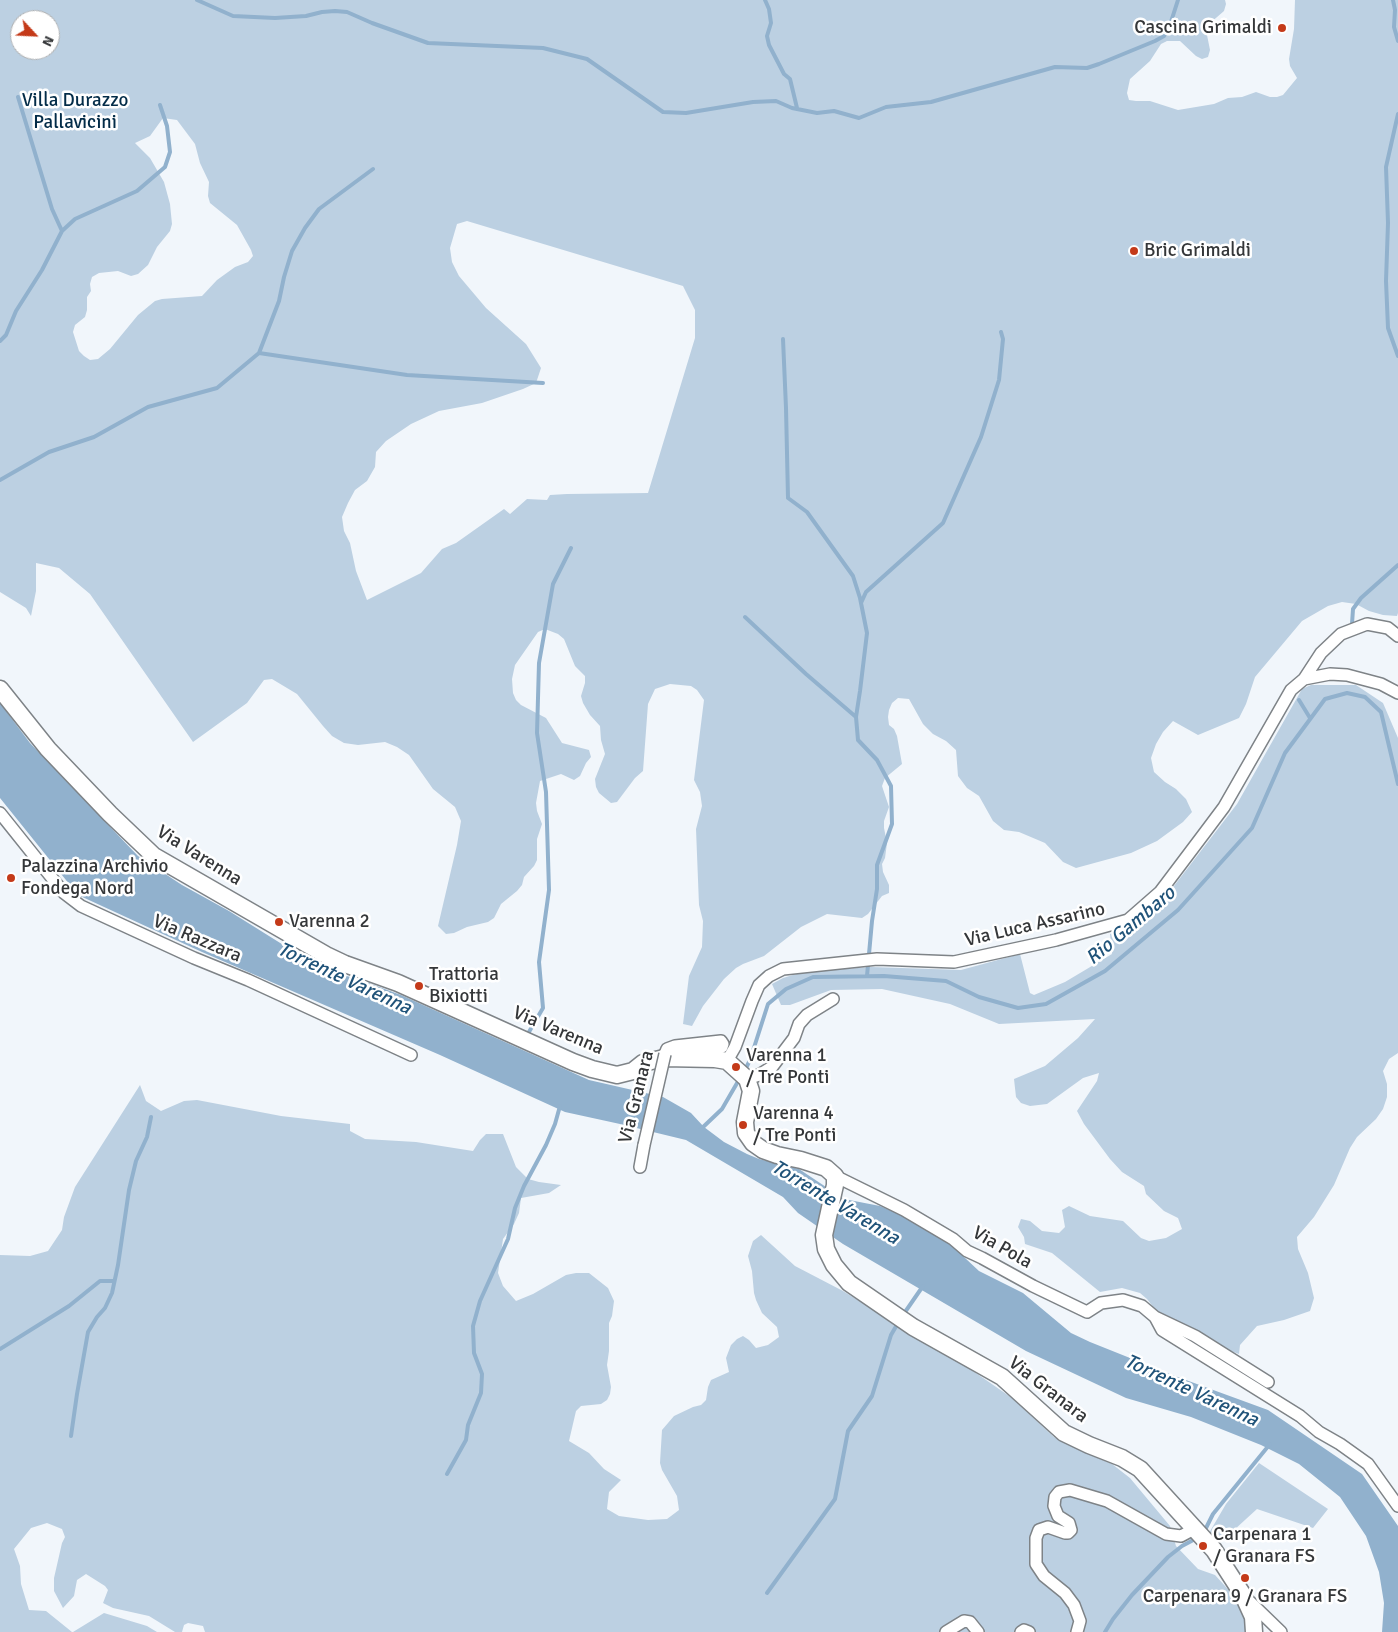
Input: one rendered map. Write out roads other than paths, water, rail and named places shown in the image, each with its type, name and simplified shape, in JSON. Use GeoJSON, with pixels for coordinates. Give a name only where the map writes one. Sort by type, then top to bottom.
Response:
{"type":"FeatureCollection","features":[{"type":"Feature","properties":{"kind":"street","name":"Via Luca Assarino"},"geometry":{"type":"LineString","coordinates":[[729,1063],[759,985],[769,976],[783,969],[877,959],[954,962],[1056,940],[1128,920],[1160,892],[1224,807],[1291,690],[1304,679],[1321,653],[1341,634],[1367,624],[1388,628],[1398,636]]}},
{"type":"Feature","properties":{"kind":"street"},"geometry":{"type":"LineString","coordinates":[[1304,679],[1330,674],[1347,674],[1381,684],[1398,694]]}},
{"type":"Feature","properties":{"kind":"street","name":"Via Varenna"},"geometry":{"type":"LineString","coordinates":[[0,689],[48,749],[110,814],[154,856],[326,955],[407,987],[592,1070],[617,1075],[633,1070],[643,1063],[664,1058],[715,1059],[729,1063]]}},
{"type":"Feature","properties":{"kind":"street","name":"Via Razzara"},"geometry":{"type":"LineString","coordinates":[[0,813],[64,893],[81,906],[412,1055]]}},
{"type":"Feature","properties":{"kind":"street"},"geometry":{"type":"LineString","coordinates":[[747,1079],[772,1067],[794,1038],[799,1024],[807,1015],[833,999]]}},
{"type":"Feature","properties":{"kind":"street","name":"Via Granara"},"geometry":{"type":"LineString","coordinates":[[640,1167],[664,1054],[675,1046],[721,1041],[723,1044],[722,1047],[689,1051],[685,1058]]}},
{"type":"Feature","properties":{"kind":"street"},"geometry":{"type":"LineString","coordinates":[[729,1063],[747,1079],[751,1091],[745,1122],[746,1133],[753,1143],[763,1150],[777,1155],[826,1168],[835,1181]]}},
{"type":"Feature","properties":{"kind":"street","name":"Via Granara"},"geometry":{"type":"LineString","coordinates":[[835,1181],[824,1236],[826,1249],[834,1265],[849,1284],[913,1328],[1002,1377],[1064,1433],[1122,1458],[1140,1469],[1214,1550],[1243,1595],[1281,1632]]}},
{"type":"Feature","properties":{"kind":"street","name":"Via Pola"},"geometry":{"type":"LineString","coordinates":[[835,1181],[910,1213],[953,1239],[967,1251],[1087,1312],[1101,1303],[1123,1300],[1142,1306],[1155,1317],[1195,1336],[1268,1382]]}},
{"type":"Feature","properties":{"kind":"street","name":"Via Pola"},"geometry":{"type":"LineString","coordinates":[[1155,1317],[1162,1330],[1300,1416],[1319,1432],[1368,1464],[1398,1506]]}},
{"type":"Feature","properties":{"kind":"street"},"geometry":{"type":"LineString","coordinates":[[1077,1632],[1080,1621],[1074,1605],[1065,1593],[1044,1576],[1036,1564],[1036,1538],[1039,1530],[1048,1527],[1068,1533],[1071,1530],[1069,1523],[1058,1516],[1054,1506],[1054,1497],[1059,1492],[1070,1490],[1107,1502],[1166,1534],[1181,1536],[1194,1529]]}},
{"type":"Feature","properties":{"kind":"street"},"geometry":{"type":"LineString","coordinates":[[1243,1595],[1253,1617],[1254,1632]]}},
{"type":"Feature","properties":{"kind":"street"},"geometry":{"type":"LineString","coordinates":[[946,1632],[964,1621],[970,1622],[978,1632]]}},
{"type":"Feature","properties":{"kind":"street"},"geometry":{"type":"LineString","coordinates":[[1021,1632],[1024,1630],[1029,1632]]}},
{"type":"Feature","properties":{"kind":"water","name":"Torrente Varenna"},"geometry":{"type":"Polygon","coordinates":[[[0,703],[30,743],[138,856],[182,885],[229,911],[325,971],[355,978],[401,995],[589,1080],[663,1097],[691,1113],[704,1127],[724,1142],[747,1154],[799,1169],[844,1199],[880,1206],[924,1225],[950,1244],[979,1271],[1023,1293],[1071,1333],[1175,1376],[1268,1410],[1362,1474],[1398,1526],[1398,1632],[1382,1632],[1384,1603],[1379,1572],[1366,1536],[1340,1497],[1299,1464],[1261,1445],[1191,1417],[1126,1398],[1026,1351],[843,1244],[798,1213],[783,1197],[686,1140],[565,1112],[440,1055],[202,952],[78,895],[0,798],[0,703]]]}},
{"type":"Feature","properties":{"kind":"waterway"},"geometry":{"type":"LineString","coordinates":[[197,0],[233,16],[275,18],[306,16],[322,12],[347,12],[428,43],[543,48],[587,59],[663,112],[686,113],[753,102],[776,101],[792,108],[817,113],[834,111],[859,118],[886,107],[931,102],[1055,67],[1087,68],[1099,64],[1164,36],[1169,28],[1178,0]]}},
{"type":"Feature","properties":{"kind":"waterway"},"geometry":{"type":"LineString","coordinates":[[765,0],[769,9],[771,23],[767,36],[769,45],[784,74],[790,79],[797,108]]}},
{"type":"Feature","properties":{"kind":"waterway"},"geometry":{"type":"LineString","coordinates":[[1393,0],[1395,10],[1394,27],[1398,41]]}},
{"type":"Feature","properties":{"kind":"waterway"},"geometry":{"type":"LineString","coordinates":[[18,97],[52,209],[62,231]]}},
{"type":"Feature","properties":{"kind":"waterway"},"geometry":{"type":"LineString","coordinates":[[0,341],[6,335],[16,311],[42,270],[62,231],[75,219],[137,191],[165,167],[170,152],[167,126],[160,105]]}},
{"type":"Feature","properties":{"kind":"waterway"},"geometry":{"type":"LineString","coordinates":[[1398,114],[1386,167],[1388,328],[1398,356]]}},
{"type":"Feature","properties":{"kind":"waterway"},"geometry":{"type":"LineString","coordinates":[[259,353],[279,301],[292,251],[305,228],[319,209],[373,169]]}},
{"type":"Feature","properties":{"kind":"waterway"},"geometry":{"type":"LineString","coordinates":[[861,603],[866,592],[943,523],[981,437],[999,380],[1003,339],[1001,332]]}},
{"type":"Feature","properties":{"kind":"waterway"},"geometry":{"type":"LineString","coordinates":[[783,339],[788,498],[807,512],[853,576],[860,598],[867,633],[856,717],[858,740],[877,760],[891,786],[892,824],[877,865],[877,889],[867,976]]}},
{"type":"Feature","properties":{"kind":"waterway"},"geometry":{"type":"LineString","coordinates":[[0,480],[49,452],[94,437],[148,407],[217,388],[259,353],[407,375],[543,383]]}},
{"type":"Feature","properties":{"kind":"waterway"},"geometry":{"type":"LineString","coordinates":[[526,1037],[543,1008],[539,962],[549,890],[546,792],[537,733],[539,663],[553,584],[571,548]]}},
{"type":"Feature","properties":{"kind":"waterway"},"geometry":{"type":"LineString","coordinates":[[1352,624],[1353,609],[1361,598],[1398,565]]}},
{"type":"Feature","properties":{"kind":"waterway"},"geometry":{"type":"LineString","coordinates":[[745,617],[806,674],[856,717]]}},
{"type":"Feature","properties":{"kind":"waterway","name":"Rio Gambaro"},"geometry":{"type":"LineString","coordinates":[[745,1070],[768,1004],[786,989],[813,977],[884,976],[946,981],[979,997],[1018,1008],[1046,1004],[1105,971],[1178,910],[1252,828],[1285,753],[1325,699],[1347,693],[1365,697],[1381,712],[1398,784]]}},
{"type":"Feature","properties":{"kind":"waterway"},"geometry":{"type":"LineString","coordinates":[[1299,700],[1310,718]]}},
{"type":"Feature","properties":{"kind":"waterway","name":"Rio Gambaro"},"geometry":{"type":"LineString","coordinates":[[701,1129],[722,1109],[740,1078]]}},
{"type":"Feature","properties":{"kind":"waterway"},"geometry":{"type":"LineString","coordinates":[[447,1474],[466,1440],[468,1425],[481,1393],[482,1374],[474,1353],[473,1326],[480,1301],[508,1239],[515,1208],[524,1186],[546,1145],[560,1106]]}},
{"type":"Feature","properties":{"kind":"waterway"},"geometry":{"type":"LineString","coordinates":[[71,1436],[88,1332],[105,1308],[112,1293],[129,1190],[136,1161],[147,1137],[151,1117]]}},
{"type":"Feature","properties":{"kind":"waterway"},"geometry":{"type":"LineString","coordinates":[[0,1349],[69,1306],[100,1281],[114,1281]]}},
{"type":"Feature","properties":{"kind":"waterway"},"geometry":{"type":"LineString","coordinates":[[903,1315],[923,1286]]}},
{"type":"Feature","properties":{"kind":"waterway"},"geometry":{"type":"LineString","coordinates":[[767,1593],[835,1499],[848,1431],[872,1396],[891,1335],[898,1323]]}},
{"type":"Feature","properties":{"kind":"waterway"},"geometry":{"type":"LineString","coordinates":[[1204,1532],[1213,1514],[1270,1444]]}},
{"type":"Feature","properties":{"kind":"waterway"},"geometry":{"type":"LineString","coordinates":[[1105,1632],[1132,1595],[1168,1557],[1182,1546],[1197,1538]]}},
{"type":"Feature","properties":{"kind":"place","name":"Cascina Grimaldi"},"geometry":{"type":"Point","coordinates":[1282,28]}},
{"type":"Feature","properties":{"kind":"place","name":"Bric Grimaldi"},"geometry":{"type":"Point","coordinates":[1134,251]}},
{"type":"Feature","properties":{"kind":"place","name":"Palazzina Archivio Fondega Nord"},"geometry":{"type":"Point","coordinates":[11,878]}},
{"type":"Feature","properties":{"kind":"place","name":"Varenna 2"},"geometry":{"type":"Point","coordinates":[279,922]}},
{"type":"Feature","properties":{"kind":"place","name":"Trattoria Bixiotti"},"geometry":{"type":"Point","coordinates":[419,986]}},
{"type":"Feature","properties":{"kind":"place","name":"Varenna 1 / Tre Ponti"},"geometry":{"type":"Point","coordinates":[736,1067]}},
{"type":"Feature","properties":{"kind":"place","name":"Varenna 4 / Tre Ponti"},"geometry":{"type":"Point","coordinates":[743,1125]}},
{"type":"Feature","properties":{"kind":"place","name":"Carpenara 1 / Granara FS"},"geometry":{"type":"Point","coordinates":[1203,1546]}},
{"type":"Feature","properties":{"kind":"place","name":"Carpenara 9 / Granara FS"},"geometry":{"type":"Point","coordinates":[1245,1578]}},
{"type":"Feature","properties":{"kind":"park label","name":"Villa Durazzo Pallavicini"},"geometry":{"type":"Point","coordinates":[75,112]}}]}
